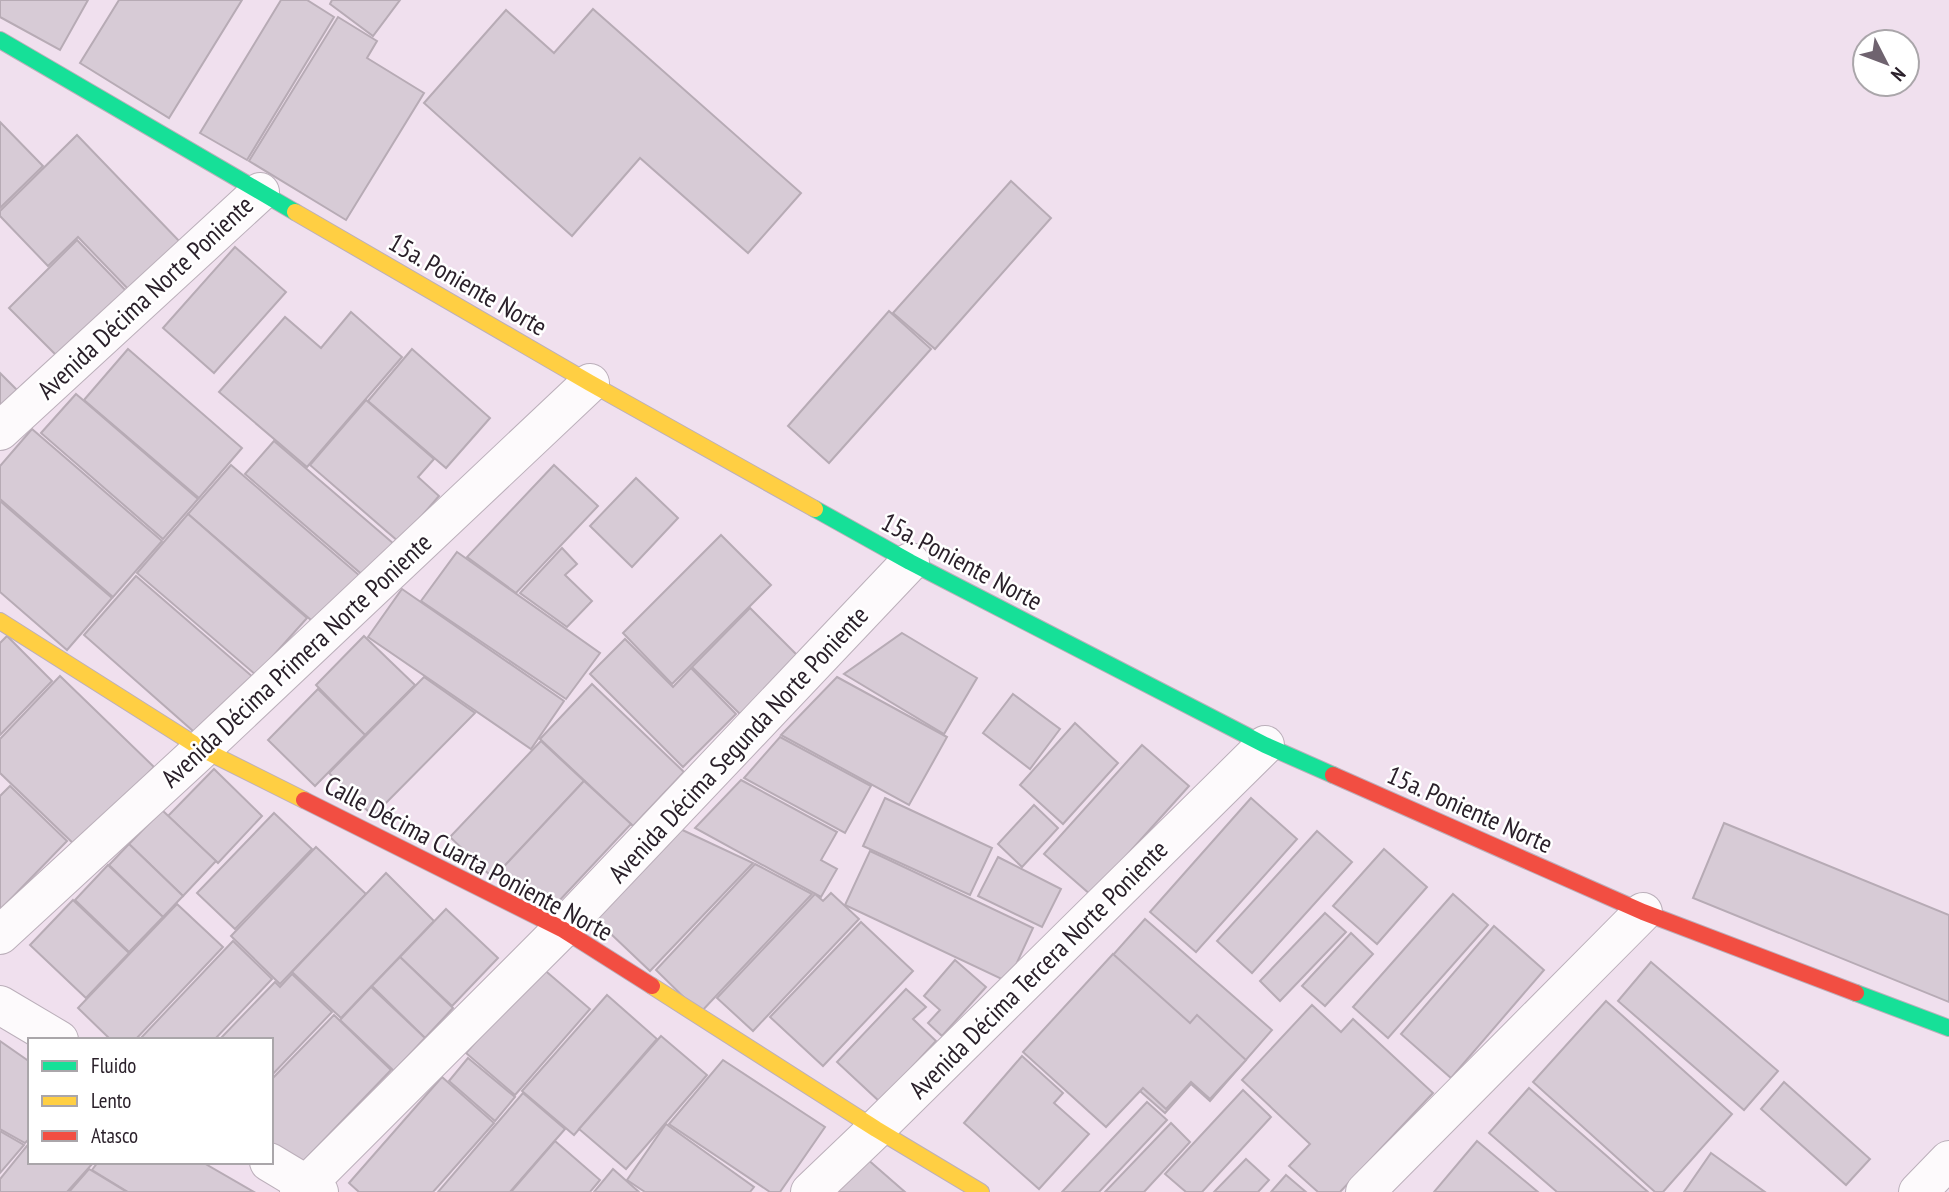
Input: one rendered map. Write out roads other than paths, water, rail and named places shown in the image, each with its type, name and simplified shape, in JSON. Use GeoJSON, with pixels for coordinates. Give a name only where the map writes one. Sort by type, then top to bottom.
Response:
{"type":"FeatureCollection","features":[{"type":"Feature","properties":{"kind":"street","name":"15a. Poniente Norte"},"geometry":{"type":"LineString","coordinates":[[0,40],[590,383],[910,562],[1265,745],[1643,912],[1949,1028]]}},
{"type":"Feature","properties":{"kind":"street","name":"Avenida Décima Norte Poniente"},"geometry":{"type":"LineString","coordinates":[[0,431],[260,192]]}},
{"type":"Feature","properties":{"kind":"street","name":"Avenida Décima Primera Norte Poniente"},"geometry":{"type":"LineString","coordinates":[[0,935],[202,749],[590,383]]}},
{"type":"Feature","properties":{"kind":"street","name":"Avenida Décima Segunda Norte Poniente"},"geometry":{"type":"LineString","coordinates":[[308,1189],[562,929],[910,562]]}},
{"type":"Feature","properties":{"kind":"street","name":"Calle Décima Cuarta Poniente Norte"},"geometry":{"type":"LineString","coordinates":[[0,621],[202,749],[562,929],[876,1129],[981,1192]]}},
{"type":"Feature","properties":{"kind":"street","name":"Avenida Décima Tercera Norte Poniente"},"geometry":{"type":"LineString","coordinates":[[810,1192],[1265,745]]}},
{"type":"Feature","properties":{"kind":"street"},"geometry":{"type":"LineString","coordinates":[[1365,1192],[1643,912]]}},
{"type":"Feature","properties":{"kind":"street"},"geometry":{"type":"LineString","coordinates":[[0,1005],[57,1038]]}},
{"type":"Feature","properties":{"kind":"street"},"geometry":{"type":"LineString","coordinates":[[1918,1192],[1949,1160]]}},
{"type":"Feature","properties":{"kind":"street"},"geometry":{"type":"LineString","coordinates":[[272,1164],[308,1189]]}}]}
